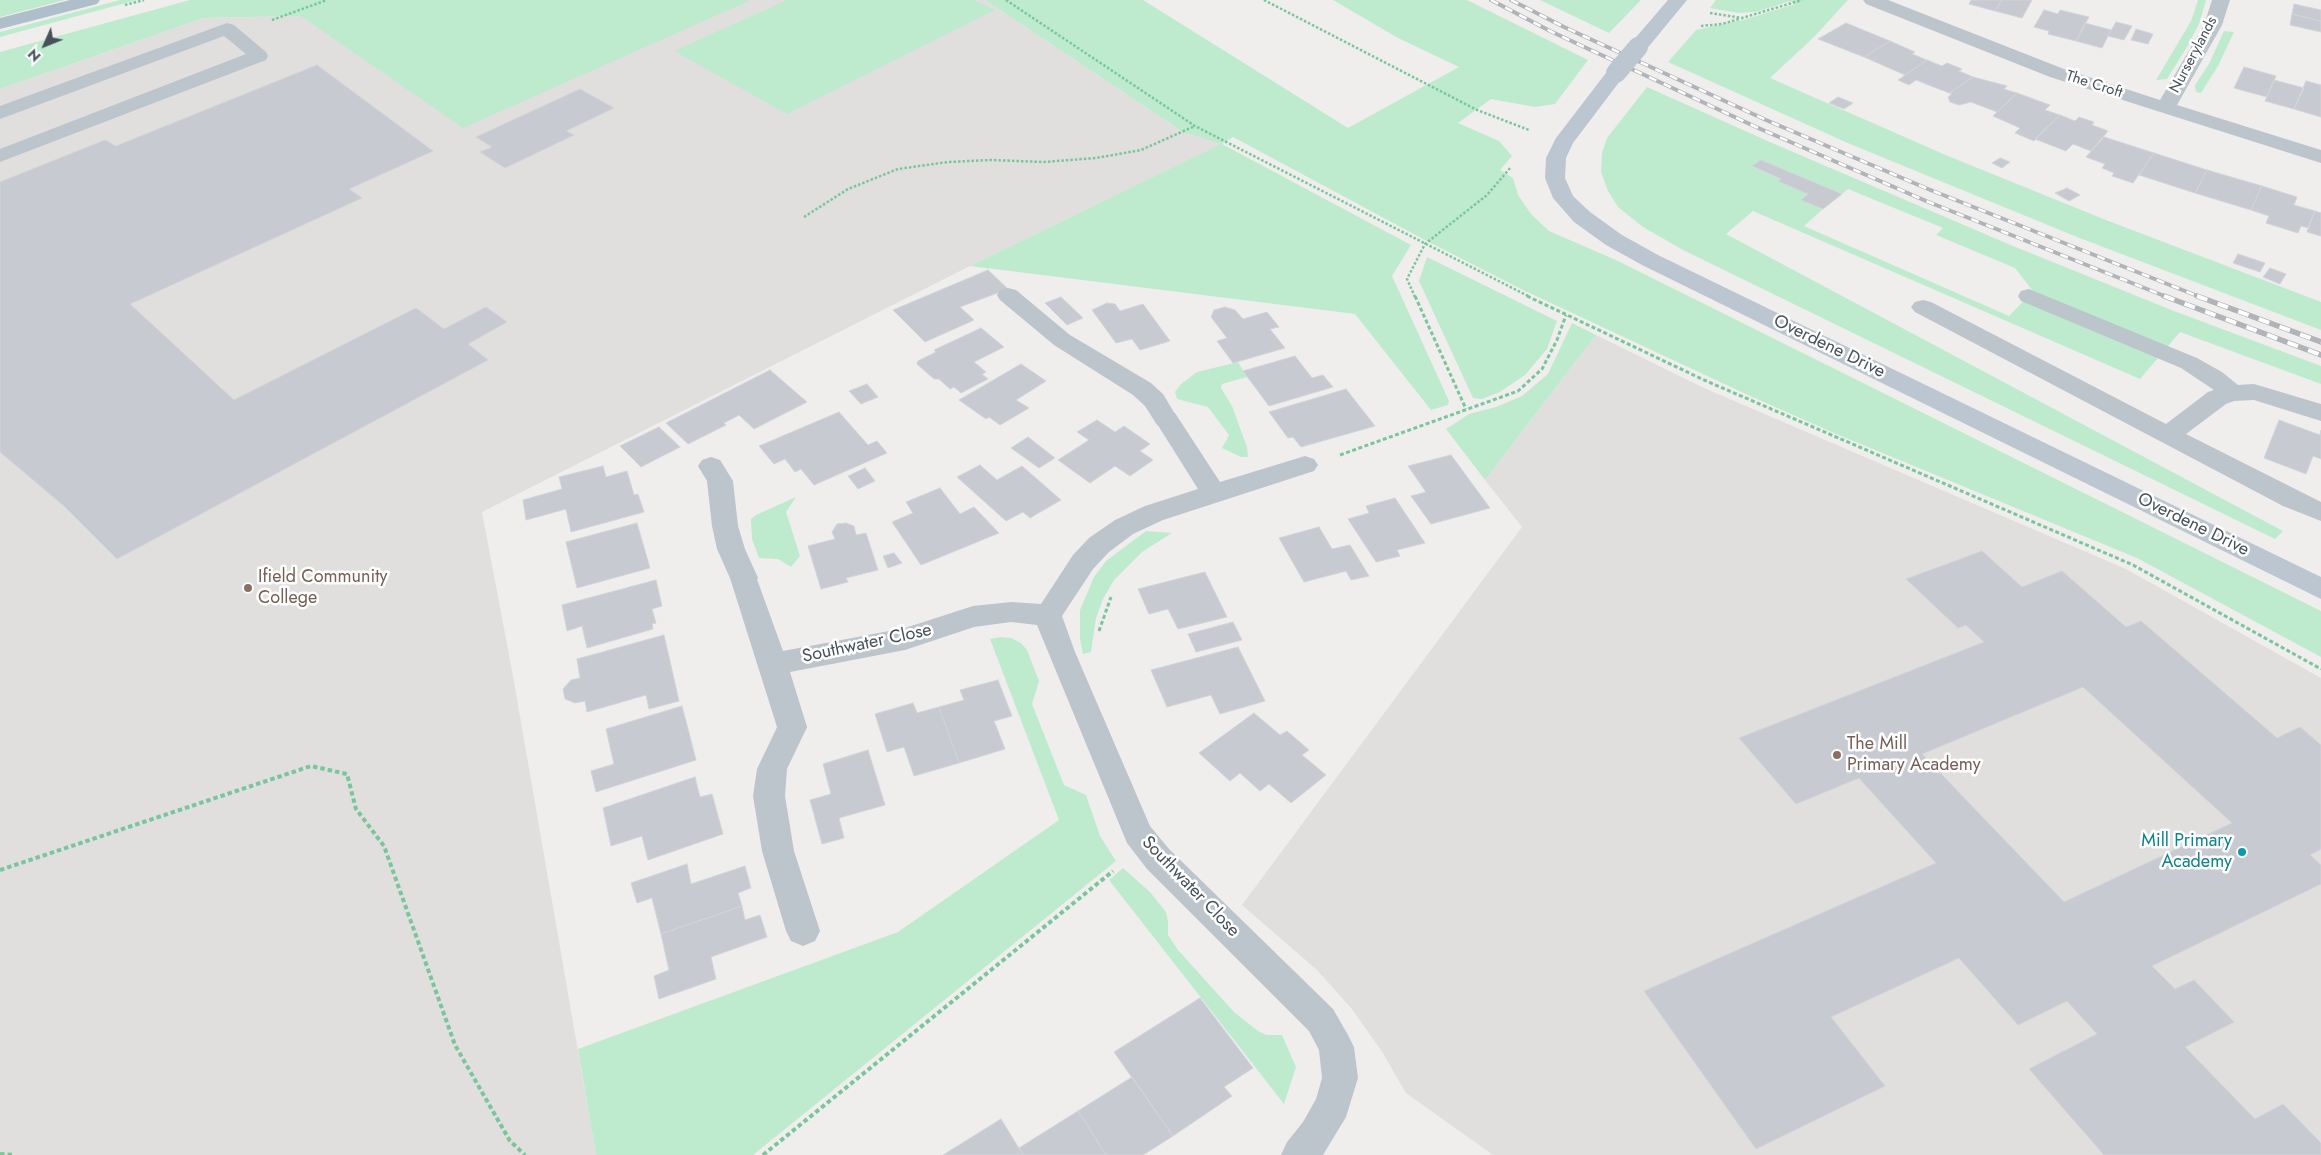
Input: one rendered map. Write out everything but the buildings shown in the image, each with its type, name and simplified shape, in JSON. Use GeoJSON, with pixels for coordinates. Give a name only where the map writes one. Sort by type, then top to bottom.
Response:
{"type":"FeatureCollection","features":[{"type":"Feature","properties":{"kind":"main road"},"geometry":{"type":"LineString","coordinates":[[0,24],[91,0]]}},
{"type":"Feature","properties":{"kind":"street","name":"Overdene Drive"},"geometry":{"type":"LineString","coordinates":[[1678,0],[1616,73],[1563,142],[1556,158],[1555,178],[1564,198],[1582,217],[1614,240],[1658,264],[2321,589]]}},
{"type":"Feature","properties":{"kind":"street","name":"The Croft"},"geometry":{"type":"LineString","coordinates":[[1872,0],[2016,58],[2165,108],[2321,156]]}},
{"type":"Feature","properties":{"kind":"street","name":"Nurserylands"},"geometry":{"type":"LineString","coordinates":[[2165,108],[2194,62],[2213,25],[2221,0]]}},
{"type":"Feature","properties":{"kind":"street"},"geometry":{"type":"LineString","coordinates":[[0,113],[227,29],[259,56],[0,156]]}},
{"type":"Feature","properties":{"kind":"street"},"geometry":{"type":"LineString","coordinates":[[1008,295],[1062,340],[1142,389],[1154,400],[1214,493]]}},
{"type":"Feature","properties":{"kind":"street"},"geometry":{"type":"LineString","coordinates":[[2028,296],[2189,363],[2213,377],[2233,392]]}},
{"type":"Feature","properties":{"kind":"street"},"geometry":{"type":"LineString","coordinates":[[1923,307],[2292,500],[2321,512]]}},
{"type":"Feature","properties":{"kind":"street"},"geometry":{"type":"LineString","coordinates":[[2168,435],[2217,398],[2233,392],[2254,392],[2282,399],[2321,413]]}},
{"type":"Feature","properties":{"kind":"street"},"geometry":{"type":"LineString","coordinates":[[1048,615],[1083,562],[1099,545],[1124,527],[1154,512],[1305,465]]}},
{"type":"Feature","properties":{"kind":"street"},"geometry":{"type":"LineString","coordinates":[[711,466],[720,481],[724,526],[731,549],[744,578],[792,727],[772,769],[769,796],[778,851],[803,931]]}},
{"type":"Feature","properties":{"kind":"street","name":"Southwater Close"},"geometry":{"type":"LineString","coordinates":[[773,664],[905,639],[973,617],[1011,612],[1048,615],[1074,684],[1138,834],[1158,859],[1321,1020],[1336,1046],[1340,1078],[1333,1105],[1308,1145]]}},
{"type":"Feature","properties":{"kind":"path"},"geometry":{"type":"LineString","coordinates":[[266,22],[327,0]]}},
{"type":"Feature","properties":{"kind":"path"},"geometry":{"type":"LineString","coordinates":[[1006,0],[1195,126],[1425,244],[1566,314],[1772,411],[2134,565],[2321,669]]}},
{"type":"Feature","properties":{"kind":"path"},"geometry":{"type":"LineString","coordinates":[[1264,0],[1477,110],[1563,142]]}},
{"type":"Feature","properties":{"kind":"path"},"geometry":{"type":"LineString","coordinates":[[1698,27],[1722,24],[1802,0]]}},
{"type":"Feature","properties":{"kind":"path"},"geometry":{"type":"LineString","coordinates":[[1709,12],[1742,18]]}},
{"type":"Feature","properties":{"kind":"path"},"geometry":{"type":"LineString","coordinates":[[804,216],[848,189],[898,170],[956,162],[1044,162],[1096,158],[1141,150],[1195,126]]}},
{"type":"Feature","properties":{"kind":"path"},"geometry":{"type":"LineString","coordinates":[[1466,409],[1407,279],[1425,244],[1488,195],[1511,167]]}},
{"type":"Feature","properties":{"kind":"path"},"geometry":{"type":"LineString","coordinates":[[1305,465],[1370,446],[1518,391],[1542,369],[1557,340],[1566,314]]}},
{"type":"Feature","properties":{"kind":"path"},"geometry":{"type":"LineString","coordinates":[[1074,684],[1096,652],[1099,629],[1113,594]]}},
{"type":"Feature","properties":{"kind":"path"},"geometry":{"type":"LineString","coordinates":[[0,870],[310,766],[346,774],[356,809],[384,846],[455,1044],[510,1141],[525,1155]]}},
{"type":"Feature","properties":{"kind":"path"},"geometry":{"type":"LineString","coordinates":[[762,1155],[1146,843]]}},
{"type":"Feature","properties":{"kind":"path"},"geometry":{"type":"LineString","coordinates":[[0,1154],[14,1155]]}},
{"type":"Feature","properties":{"kind":"shaded area","name":"Ifield Community College"},"geometry":{"type":"Polygon","coordinates":[[[342,0],[985,0],[1183,132],[1222,144],[970,266],[482,512],[513,676],[596,1155],[0,1155],[0,89],[204,18],[301,16],[342,0]]]}},
{"type":"Feature","properties":{"kind":"shaded area","name":"The Mill Primary Academy"},"geometry":{"type":"Polygon","coordinates":[[[1596,335],[1704,388],[2126,569],[2321,678],[2321,1155],[1493,1155],[1406,1093],[1381,1050],[1351,1008],[1317,970],[1242,905],[1522,527],[1485,480],[1596,335]]]}},
{"type":"Feature","properties":{"kind":"green space"},"geometry":{"type":"Polygon","coordinates":[[[0,0],[65,0],[0,17],[0,0]]]}},
{"type":"Feature","properties":{"kind":"green space"},"geometry":{"type":"Polygon","coordinates":[[[120,0],[137,0],[0,37],[0,32],[120,0]]]}},
{"type":"Feature","properties":{"kind":"green space"},"geometry":{"type":"Polygon","coordinates":[[[190,0],[751,0],[463,128],[301,16],[204,18],[0,89],[0,52],[190,0]]]}},
{"type":"Feature","properties":{"kind":"green space"},"geometry":{"type":"Polygon","coordinates":[[[787,0],[973,0],[995,10],[787,114],[674,51],[787,0]]]}},
{"type":"Feature","properties":{"kind":"green space"},"geometry":{"type":"Polygon","coordinates":[[[985,0],[1143,0],[1348,128],[1459,67],[1398,38],[1333,0],[1467,0],[1588,60],[1555,104],[1535,107],[1491,99],[1458,123],[1499,141],[1512,156],[1500,170],[1513,178],[1518,195],[1531,214],[1549,231],[1618,261],[2321,611],[2321,657],[2137,558],[1834,433],[1523,290],[1423,239],[1233,137],[1222,144],[1411,245],[1392,276],[1449,401],[1448,405],[1431,410],[1355,314],[970,266],[1221,144],[1183,132],[985,0]]]}},
{"type":"Feature","properties":{"kind":"green space"},"geometry":{"type":"Polygon","coordinates":[[[1540,0],[1641,0],[1609,33],[1540,0]]]}},
{"type":"Feature","properties":{"kind":"green space"},"geometry":{"type":"Polygon","coordinates":[[[1716,0],[1848,0],[1814,37],[1770,78],[1948,156],[2106,220],[2321,302],[2321,330],[2077,237],[1850,144],[1668,62],[1696,30],[1747,19],[1795,4],[1791,1],[1755,12],[1738,13],[1710,8],[1716,0]]]}},
{"type":"Feature","properties":{"kind":"green space"},"geometry":{"type":"Polygon","coordinates":[[[2198,0],[2206,0],[2199,24],[2187,47],[2167,79],[2156,80],[2191,21],[2198,0]]]}},
{"type":"Feature","properties":{"kind":"green space"},"geometry":{"type":"Polygon","coordinates":[[[2224,31],[2234,32],[2218,66],[2201,93],[2196,92],[2195,85],[2209,64],[2224,31]]]}},
{"type":"Feature","properties":{"kind":"green space"},"geometry":{"type":"Polygon","coordinates":[[[1647,87],[1772,143],[2013,246],[2174,311],[2321,366],[2321,384],[2180,332],[2140,379],[1753,211],[1726,234],[2283,531],[2275,539],[1683,250],[1643,227],[1618,207],[1608,191],[1601,172],[1602,153],[1607,138],[1647,87]],[[1761,160],[1753,167],[1781,179],[1779,181],[1808,194],[1801,200],[1823,209],[1804,226],[2009,316],[2033,291],[2015,268],[1936,235],[1943,228],[1848,189],[1842,194],[1761,160]]]}},
{"type":"Feature","properties":{"kind":"green space"},"geometry":{"type":"Polygon","coordinates":[[[1427,257],[1557,321],[1547,349],[1525,375],[1500,392],[1482,399],[1473,398],[1419,281],[1427,257]]]}},
{"type":"Feature","properties":{"kind":"green space"},"geometry":{"type":"Polygon","coordinates":[[[1572,323],[1596,335],[1485,480],[1446,429],[1469,414],[1496,407],[1522,396],[1548,374],[1572,323]]]}},
{"type":"Feature","properties":{"kind":"green space"},"geometry":{"type":"Polygon","coordinates":[[[1238,362],[1247,377],[1222,384],[1221,388],[1232,406],[1247,447],[1248,457],[1241,457],[1222,448],[1229,435],[1208,407],[1177,399],[1175,392],[1181,384],[1197,372],[1238,362]]]}},
{"type":"Feature","properties":{"kind":"green space"},"geometry":{"type":"Polygon","coordinates":[[[796,497],[786,512],[800,556],[791,567],[778,559],[759,558],[752,539],[751,519],[796,497]]]}},
{"type":"Feature","properties":{"kind":"green space"},"geometry":{"type":"Polygon","coordinates":[[[1146,531],[1172,533],[1142,552],[1114,580],[1103,599],[1096,618],[1091,652],[1083,654],[1080,639],[1080,610],[1094,577],[1106,561],[1146,531]]]}},
{"type":"Feature","properties":{"kind":"green space"},"geometry":{"type":"Polygon","coordinates":[[[1000,637],[1011,638],[1021,643],[1027,650],[1039,681],[1032,704],[1064,785],[1086,795],[1100,836],[1116,861],[753,1155],[596,1155],[578,1049],[898,932],[1059,820],[990,639],[1000,637]]]}},
{"type":"Feature","properties":{"kind":"green space"},"geometry":{"type":"Polygon","coordinates":[[[1123,868],[1150,892],[1166,912],[1168,935],[1178,950],[1234,1012],[1266,1035],[1282,1035],[1296,1067],[1284,1104],[1109,880],[1123,868]]]}},
{"type":"Feature","properties":{"kind":"railway"},"geometry":{"type":"LineString","coordinates":[[1491,0],[1550,31],[1756,127],[1926,201],[2167,297]]}},
{"type":"Feature","properties":{"kind":"railway"},"geometry":{"type":"LineString","coordinates":[[1511,0],[1564,27],[1766,120],[1928,189],[2200,297]]}},
{"type":"Feature","properties":{"kind":"railway"},"geometry":{"type":"LineString","coordinates":[[2164,296],[2321,355]]}},
{"type":"Feature","properties":{"kind":"railway"},"geometry":{"type":"LineString","coordinates":[[2197,296],[2321,342]]}},
{"type":"Feature","properties":{"kind":"place","name":"Ifield Community College"},"geometry":{"type":"Point","coordinates":[248,588]}},
{"type":"Feature","properties":{"kind":"place","name":"The Mill Primary Academy"},"geometry":{"type":"Point","coordinates":[1837,755]}},
{"type":"Feature","properties":{"kind":"place","name":"Mill Primary Academy"},"geometry":{"type":"Point","coordinates":[2242,852]}}]}
